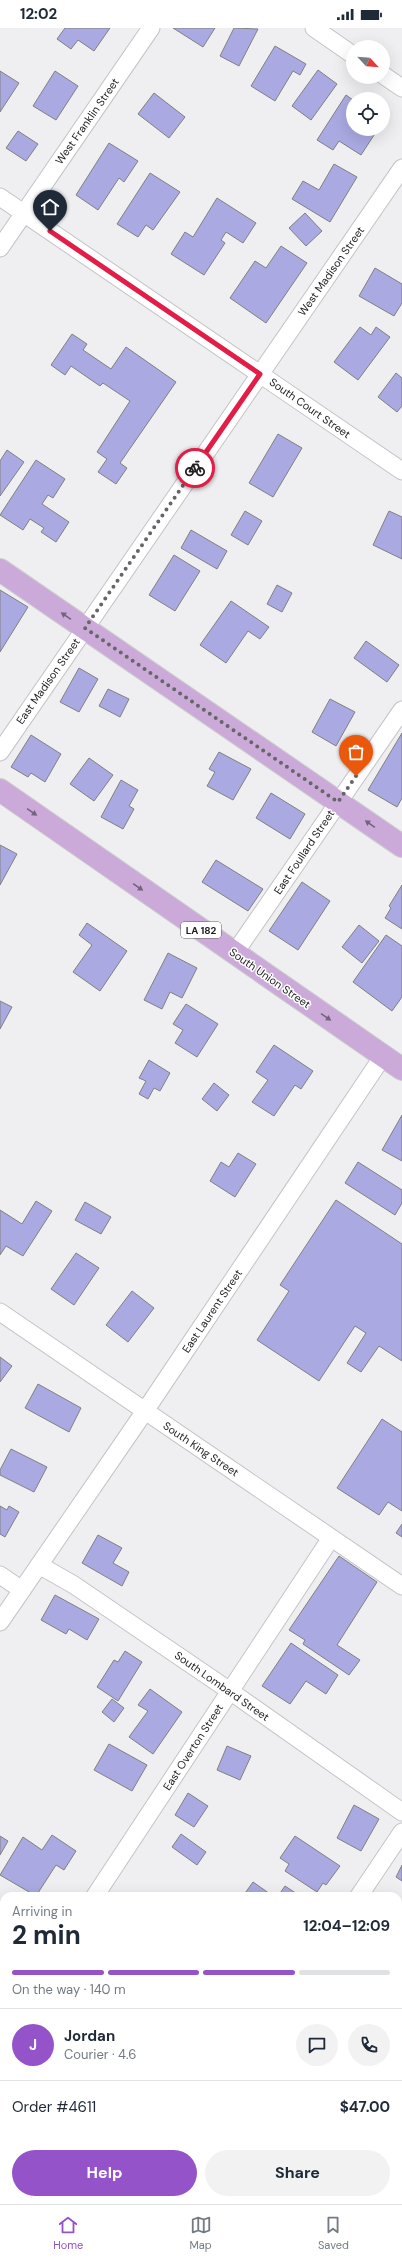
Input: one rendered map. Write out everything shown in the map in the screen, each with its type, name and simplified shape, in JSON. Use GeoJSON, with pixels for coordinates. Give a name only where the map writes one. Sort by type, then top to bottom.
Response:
{"type":"FeatureCollection","features":[{"type":"Feature","properties":{"kind":"main road"},"geometry":{"type":"LineString","coordinates":[[0,570],[402,846]]}},
{"type":"Feature","properties":{"kind":"main road","name":"South Union Street"},"geometry":{"type":"LineString","coordinates":[[0,790],[234,954],[402,1069]]}},
{"type":"Feature","properties":{"kind":"street","name":"West Franklin Street"},"geometry":{"type":"LineString","coordinates":[[0,248],[151,28]]}},
{"type":"Feature","properties":{"kind":"street"},"geometry":{"type":"LineString","coordinates":[[314,28],[346,50]]}},
{"type":"Feature","properties":{"kind":"street"},"geometry":{"type":"LineString","coordinates":[[390,80],[402,88]]}},
{"type":"Feature","properties":{"kind":"street","name":"West Madison Street"},"geometry":{"type":"LineString","coordinates":[[260,374],[402,168]]}},
{"type":"Feature","properties":{"kind":"street","name":"South Court Street"},"geometry":{"type":"LineString","coordinates":[[0,198],[402,471]]}},
{"type":"Feature","properties":{"kind":"street","name":"East Madison Street"},"geometry":{"type":"LineString","coordinates":[[0,752],[260,374]]}},
{"type":"Feature","properties":{"kind":"street","name":"East Foullard Street"},"geometry":{"type":"LineString","coordinates":[[234,954],[402,710]]}},
{"type":"Feature","properties":{"kind":"street","name":"East Laurent Street"},"geometry":{"type":"LineString","coordinates":[[22,1590],[145,1411],[383,1056]]}},
{"type":"Feature","properties":{"kind":"street","name":"South King Street"},"geometry":{"type":"LineString","coordinates":[[0,1312],[402,1586]]}},
{"type":"Feature","properties":{"kind":"street","name":"East Overton Street"},"geometry":{"type":"LineString","coordinates":[[98,1892],[331,1538]]}},
{"type":"Feature","properties":{"kind":"street","name":"South Lombard Street"},"geometry":{"type":"LineString","coordinates":[[39,1564],[74,1585],[230,1691],[402,1812]]}},
{"type":"Feature","properties":{"kind":"street"},"geometry":{"type":"LineString","coordinates":[[0,1575],[22,1590],[0,1622]]}},
{"type":"Feature","properties":{"kind":"street"},"geometry":{"type":"LineString","coordinates":[[362,1892],[402,1832]]}},
{"type":"Feature","properties":{"kind":"building"},"geometry":{"type":"Polygon","coordinates":[[[65,28],[110,28],[94,51],[78,40],[71,49],[57,39],[65,28]]]}},
{"type":"Feature","properties":{"kind":"building"},"geometry":{"type":"Polygon","coordinates":[[[173,28],[215,28],[203,47],[173,28]]]}},
{"type":"Feature","properties":{"kind":"building"},"geometry":{"type":"Polygon","coordinates":[[[234,28],[258,29],[239,66],[220,56],[234,28]]]}},
{"type":"Feature","properties":{"kind":"building"},"geometry":{"type":"Polygon","coordinates":[[[275,46],[306,64],[300,75],[293,71],[275,101],[251,86],[275,46]]]}},
{"type":"Feature","properties":{"kind":"building"},"geometry":{"type":"Polygon","coordinates":[[[318,70],[337,84],[311,120],[292,106],[318,70]]]}},
{"type":"Feature","properties":{"kind":"building"},"geometry":{"type":"Polygon","coordinates":[[[0,71],[19,83],[0,112],[0,71]]]}},
{"type":"Feature","properties":{"kind":"building"},"geometry":{"type":"Polygon","coordinates":[[[55,71],[78,86],[56,120],[33,106],[55,71]]]}},
{"type":"Feature","properties":{"kind":"building"},"geometry":{"type":"Polygon","coordinates":[[[154,93],[185,117],[169,138],[138,114],[154,93]]]}},
{"type":"Feature","properties":{"kind":"building"},"geometry":{"type":"Polygon","coordinates":[[[346,95],[346,136],[373,136],[361,155],[339,141],[333,150],[317,140],[346,95]]]}},
{"type":"Feature","properties":{"kind":"building"},"geometry":{"type":"Polygon","coordinates":[[[18,131],[38,144],[26,161],[6,148],[18,131]]]}},
{"type":"Feature","properties":{"kind":"building"},"geometry":{"type":"Polygon","coordinates":[[[109,143],[138,161],[124,182],[119,178],[98,210],[76,195],[109,143]]]}},
{"type":"Feature","properties":{"kind":"building"},"geometry":{"type":"Polygon","coordinates":[[[334,164],[357,177],[330,222],[292,199],[303,181],[319,190],[334,164]]]}},
{"type":"Feature","properties":{"kind":"building"},"geometry":{"type":"Polygon","coordinates":[[[150,173],[180,192],[153,230],[146,225],[138,237],[117,224],[150,173]]]}},
{"type":"Feature","properties":{"kind":"building"},"geometry":{"type":"Polygon","coordinates":[[[217,198],[256,223],[243,243],[226,232],[221,240],[225,243],[204,275],[171,254],[185,232],[193,237],[217,198]]]}},
{"type":"Feature","properties":{"kind":"building"},"geometry":{"type":"Polygon","coordinates":[[[305,213],[322,231],[306,246],[289,228],[305,213]]]}},
{"type":"Feature","properties":{"kind":"building"},"geometry":{"type":"Polygon","coordinates":[[[281,246],[307,263],[266,323],[230,298],[255,261],[266,268],[281,246]]]}},
{"type":"Feature","properties":{"kind":"building"},"geometry":{"type":"Polygon","coordinates":[[[375,268],[402,284],[402,303],[394,316],[359,296],[375,268]]]}},
{"type":"Feature","properties":{"kind":"building"},"geometry":{"type":"Polygon","coordinates":[[[360,327],[371,335],[376,327],[390,337],[358,380],[334,362],[360,327]]]}},
{"type":"Feature","properties":{"kind":"building"},"geometry":{"type":"Polygon","coordinates":[[[72,334],[87,344],[83,350],[111,369],[126,347],[176,382],[120,463],[127,468],[116,484],[98,472],[107,459],[97,452],[130,401],[103,383],[100,386],[71,366],[65,375],[51,365],[72,334]]]}},
{"type":"Feature","properties":{"kind":"building"},"geometry":{"type":"Polygon","coordinates":[[[396,373],[402,378],[402,406],[397,412],[378,397],[396,373]]]}},
{"type":"Feature","properties":{"kind":"building"},"geometry":{"type":"Polygon","coordinates":[[[278,434],[302,448],[273,497],[249,483],[278,434]]]}},
{"type":"Feature","properties":{"kind":"building"},"geometry":{"type":"Polygon","coordinates":[[[7,450],[24,462],[0,496],[0,461],[7,450]]]}},
{"type":"Feature","properties":{"kind":"building"},"geometry":{"type":"Polygon","coordinates":[[[36,460],[65,479],[53,498],[48,495],[42,504],[69,522],[56,542],[41,532],[44,528],[30,519],[23,530],[0,515],[36,460]]]}},
{"type":"Feature","properties":{"kind":"building"},"geometry":{"type":"Polygon","coordinates":[[[245,511],[262,521],[248,545],[231,535],[245,511]]]}},
{"type":"Feature","properties":{"kind":"building"},"geometry":{"type":"Polygon","coordinates":[[[389,511],[402,517],[402,559],[373,545],[389,511]]]}},
{"type":"Feature","properties":{"kind":"building"},"geometry":{"type":"Polygon","coordinates":[[[191,530],[227,551],[217,569],[181,548],[191,530]]]}},
{"type":"Feature","properties":{"kind":"building"},"geometry":{"type":"Polygon","coordinates":[[[174,555],[200,571],[175,611],[149,595],[174,555]]]}},
{"type":"Feature","properties":{"kind":"building"},"geometry":{"type":"Polygon","coordinates":[[[277,585],[292,593],[282,612],[267,604],[277,585]]]}},
{"type":"Feature","properties":{"kind":"building"},"geometry":{"type":"Polygon","coordinates":[[[0,590],[28,607],[0,652],[0,590]]]}},
{"type":"Feature","properties":{"kind":"building"},"geometry":{"type":"Polygon","coordinates":[[[231,601],[269,627],[260,639],[248,631],[226,663],[200,645],[231,601]]]}},
{"type":"Feature","properties":{"kind":"building"},"geometry":{"type":"Polygon","coordinates":[[[366,641],[399,665],[387,682],[354,658],[366,641]]]}},
{"type":"Feature","properties":{"kind":"building"},"geometry":{"type":"Polygon","coordinates":[[[79,668],[98,679],[79,712],[60,702],[79,668]]]}},
{"type":"Feature","properties":{"kind":"building"},"geometry":{"type":"Polygon","coordinates":[[[108,689],[129,699],[120,717],[99,706],[108,689]]]}},
{"type":"Feature","properties":{"kind":"building"},"geometry":{"type":"Polygon","coordinates":[[[330,699],[355,712],[336,746],[312,732],[330,699]]]}},
{"type":"Feature","properties":{"kind":"building"},"geometry":{"type":"Polygon","coordinates":[[[402,733],[402,798],[397,807],[368,790],[402,733]]]}},
{"type":"Feature","properties":{"kind":"building"},"geometry":{"type":"Polygon","coordinates":[[[31,735],[61,754],[45,782],[31,773],[28,777],[11,767],[31,735]]]}},
{"type":"Feature","properties":{"kind":"building"},"geometry":{"type":"Polygon","coordinates":[[[219,752],[251,769],[233,800],[207,786],[215,772],[209,769],[219,752]]]}},
{"type":"Feature","properties":{"kind":"building"},"geometry":{"type":"Polygon","coordinates":[[[89,758],[113,775],[94,801],[70,784],[89,758]]]}},
{"type":"Feature","properties":{"kind":"building"},"geometry":{"type":"Polygon","coordinates":[[[121,780],[138,790],[129,806],[134,809],[123,829],[101,817],[121,780]]]}},
{"type":"Feature","properties":{"kind":"building"},"geometry":{"type":"Polygon","coordinates":[[[271,793],[305,814],[290,839],[256,818],[271,793]]]}},
{"type":"Feature","properties":{"kind":"building"},"geometry":{"type":"Polygon","coordinates":[[[0,845],[17,854],[0,885],[0,845]]]}},
{"type":"Feature","properties":{"kind":"building"},"geometry":{"type":"Polygon","coordinates":[[[216,860],[263,889],[248,911],[202,882],[216,860]]]}},
{"type":"Feature","properties":{"kind":"building"},"geometry":{"type":"Polygon","coordinates":[[[302,882],[330,901],[298,950],[269,931],[302,882]]]}},
{"type":"Feature","properties":{"kind":"building"},"geometry":{"type":"Polygon","coordinates":[[[402,885],[402,929],[385,918],[391,908],[389,906],[402,885]]]}},
{"type":"Feature","properties":{"kind":"building"},"geometry":{"type":"Polygon","coordinates":[[[87,923],[127,951],[100,991],[73,972],[92,945],[79,935],[87,923]]]}},
{"type":"Feature","properties":{"kind":"building"},"geometry":{"type":"Polygon","coordinates":[[[359,925],[379,941],[362,963],[342,947],[359,925]]]}},
{"type":"Feature","properties":{"kind":"building"},"geometry":{"type":"Polygon","coordinates":[[[386,935],[402,946],[402,997],[392,1011],[353,982],[386,935]]]}},
{"type":"Feature","properties":{"kind":"building"},"geometry":{"type":"Polygon","coordinates":[[[168,953],[197,968],[182,998],[170,992],[162,1009],[144,1000],[168,953]]]}},
{"type":"Feature","properties":{"kind":"building"},"geometry":{"type":"Polygon","coordinates":[[[0,1001],[12,1007],[0,1029],[0,1001]]]}},
{"type":"Feature","properties":{"kind":"building"},"geometry":{"type":"Polygon","coordinates":[[[186,1004],[218,1024],[197,1057],[175,1043],[183,1030],[173,1024],[186,1004]]]}},
{"type":"Feature","properties":{"kind":"building"},"geometry":{"type":"Polygon","coordinates":[[[274,1045],[313,1071],[301,1089],[295,1085],[274,1116],[252,1102],[268,1080],[256,1072],[274,1045]]]}},
{"type":"Feature","properties":{"kind":"building"},"geometry":{"type":"Polygon","coordinates":[[[149,1060],[170,1073],[160,1091],[154,1088],[148,1099],[139,1094],[146,1081],[139,1078],[149,1060]]]}},
{"type":"Feature","properties":{"kind":"building"},"geometry":{"type":"Polygon","coordinates":[[[214,1083],[229,1095],[217,1111],[202,1099],[214,1083]]]}},
{"type":"Feature","properties":{"kind":"building"},"geometry":{"type":"Polygon","coordinates":[[[402,1115],[402,1161],[382,1150],[402,1115]]]}},
{"type":"Feature","properties":{"kind":"building"},"geometry":{"type":"Polygon","coordinates":[[[238,1153],[256,1164],[235,1197],[210,1181],[221,1162],[229,1167],[238,1153]]]}},
{"type":"Feature","properties":{"kind":"building"},"geometry":{"type":"Polygon","coordinates":[[[358,1162],[402,1190],[402,1203],[395,1215],[345,1183],[358,1162]]]}},
{"type":"Feature","properties":{"kind":"building"},"geometry":{"type":"Polygon","coordinates":[[[336,1200],[402,1244],[402,1361],[379,1346],[361,1372],[347,1363],[366,1333],[355,1326],[319,1381],[257,1340],[289,1291],[280,1285],[336,1200]]]}},
{"type":"Feature","properties":{"kind":"building"},"geometry":{"type":"Polygon","coordinates":[[[36,1201],[52,1211],[23,1256],[6,1246],[0,1255],[0,1210],[22,1224],[36,1201]]]}},
{"type":"Feature","properties":{"kind":"building"},"geometry":{"type":"Polygon","coordinates":[[[85,1202],[111,1217],[101,1234],[75,1220],[85,1202]]]}},
{"type":"Feature","properties":{"kind":"building"},"geometry":{"type":"Polygon","coordinates":[[[76,1253],[99,1268],[74,1305],[51,1289],[76,1253]]]}},
{"type":"Feature","properties":{"kind":"building"},"geometry":{"type":"Polygon","coordinates":[[[132,1291],[154,1308],[128,1342],[106,1325],[132,1291]]]}},
{"type":"Feature","properties":{"kind":"building"},"geometry":{"type":"Polygon","coordinates":[[[0,1357],[12,1366],[0,1382],[0,1357]]]}},
{"type":"Feature","properties":{"kind":"building"},"geometry":{"type":"Polygon","coordinates":[[[38,1384],[81,1408],[69,1432],[25,1408],[38,1384]]]}},
{"type":"Feature","properties":{"kind":"building"},"geometry":{"type":"Polygon","coordinates":[[[382,1419],[402,1432],[402,1511],[388,1502],[379,1515],[337,1488],[382,1419]]]}},
{"type":"Feature","properties":{"kind":"building"},"geometry":{"type":"Polygon","coordinates":[[[11,1449],[47,1467],[34,1492],[0,1475],[0,1470],[11,1449]]]}},
{"type":"Feature","properties":{"kind":"building"},"geometry":{"type":"Polygon","coordinates":[[[0,1506],[7,1510],[9,1506],[19,1512],[5,1537],[0,1534],[0,1506]]]}},
{"type":"Feature","properties":{"kind":"building"},"geometry":{"type":"Polygon","coordinates":[[[402,1524],[402,1537],[396,1533],[402,1524]]]}},
{"type":"Feature","properties":{"kind":"building"},"geometry":{"type":"Polygon","coordinates":[[[98,1535],[122,1548],[113,1563],[129,1572],[122,1586],[82,1563],[98,1535]]]}},
{"type":"Feature","properties":{"kind":"building"},"geometry":{"type":"Polygon","coordinates":[[[339,1556],[377,1582],[337,1645],[360,1660],[349,1675],[303,1644],[305,1640],[289,1630],[339,1556]]]}},
{"type":"Feature","properties":{"kind":"building"},"geometry":{"type":"Polygon","coordinates":[[[55,1595],[99,1619],[87,1640],[69,1629],[66,1634],[41,1620],[55,1595]]]}},
{"type":"Feature","properties":{"kind":"building"},"geometry":{"type":"Polygon","coordinates":[[[291,1643],[338,1675],[326,1694],[306,1681],[290,1704],[262,1686],[291,1643]]]}},
{"type":"Feature","properties":{"kind":"building"},"geometry":{"type":"Polygon","coordinates":[[[125,1651],[142,1662],[118,1701],[97,1687],[114,1660],[118,1662],[125,1651]]]}},
{"type":"Feature","properties":{"kind":"building"},"geometry":{"type":"Polygon","coordinates":[[[150,1689],[182,1712],[153,1754],[129,1737],[148,1711],[138,1705],[150,1689]]]}},
{"type":"Feature","properties":{"kind":"building"},"geometry":{"type":"Polygon","coordinates":[[[112,1699],[124,1708],[114,1722],[102,1712],[112,1699]]]}},
{"type":"Feature","properties":{"kind":"building"},"geometry":{"type":"Polygon","coordinates":[[[109,1744],[147,1765],[132,1791],[94,1770],[109,1744]]]}},
{"type":"Feature","properties":{"kind":"building"},"geometry":{"type":"Polygon","coordinates":[[[227,1746],[251,1756],[240,1780],[217,1770],[227,1746]]]}},
{"type":"Feature","properties":{"kind":"building"},"geometry":{"type":"Polygon","coordinates":[[[188,1793],[208,1806],[194,1827],[175,1815],[188,1793]]]}},
{"type":"Feature","properties":{"kind":"building"},"geometry":{"type":"Polygon","coordinates":[[[354,1805],[379,1819],[361,1851],[337,1838],[354,1805]]]}},
{"type":"Feature","properties":{"kind":"building"},"geometry":{"type":"Polygon","coordinates":[[[181,1834],[206,1852],[197,1865],[172,1847],[181,1834]]]}},
{"type":"Feature","properties":{"kind":"building"},"geometry":{"type":"Polygon","coordinates":[[[52,1835],[76,1851],[64,1870],[56,1865],[39,1892],[29,1892],[0,1875],[23,1837],[42,1850],[52,1835]]]}},
{"type":"Feature","properties":{"kind":"building"},"geometry":{"type":"Polygon","coordinates":[[[0,1836],[8,1841],[0,1855],[0,1836]]]}},
{"type":"Feature","properties":{"kind":"building"},"geometry":{"type":"Polygon","coordinates":[[[295,1836],[340,1866],[326,1885],[323,1883],[317,1892],[285,1871],[289,1864],[280,1858],[295,1836]]]}},
{"type":"Feature","properties":{"kind":"building"},"geometry":{"type":"Polygon","coordinates":[[[402,1865],[402,1881],[396,1877],[402,1865]]]}},
{"type":"Feature","properties":{"kind":"building"},"geometry":{"type":"Polygon","coordinates":[[[253,1882],[267,1892],[246,1892],[253,1882]]]}},
{"type":"Feature","properties":{"kind":"building"},"geometry":{"type":"Polygon","coordinates":[[[285,1886],[294,1892],[281,1892],[285,1886]]]}},
{"type":"Feature","properties":{"kind":"way so far"},"geometry":{"type":"LineString","coordinates":[[195,468],[85,628],[338,802],[356,776]]}},
{"type":"Feature","properties":{"kind":"route"},"geometry":{"type":"LineString","coordinates":[[50,231],[260,374],[195,468]]}}]}
